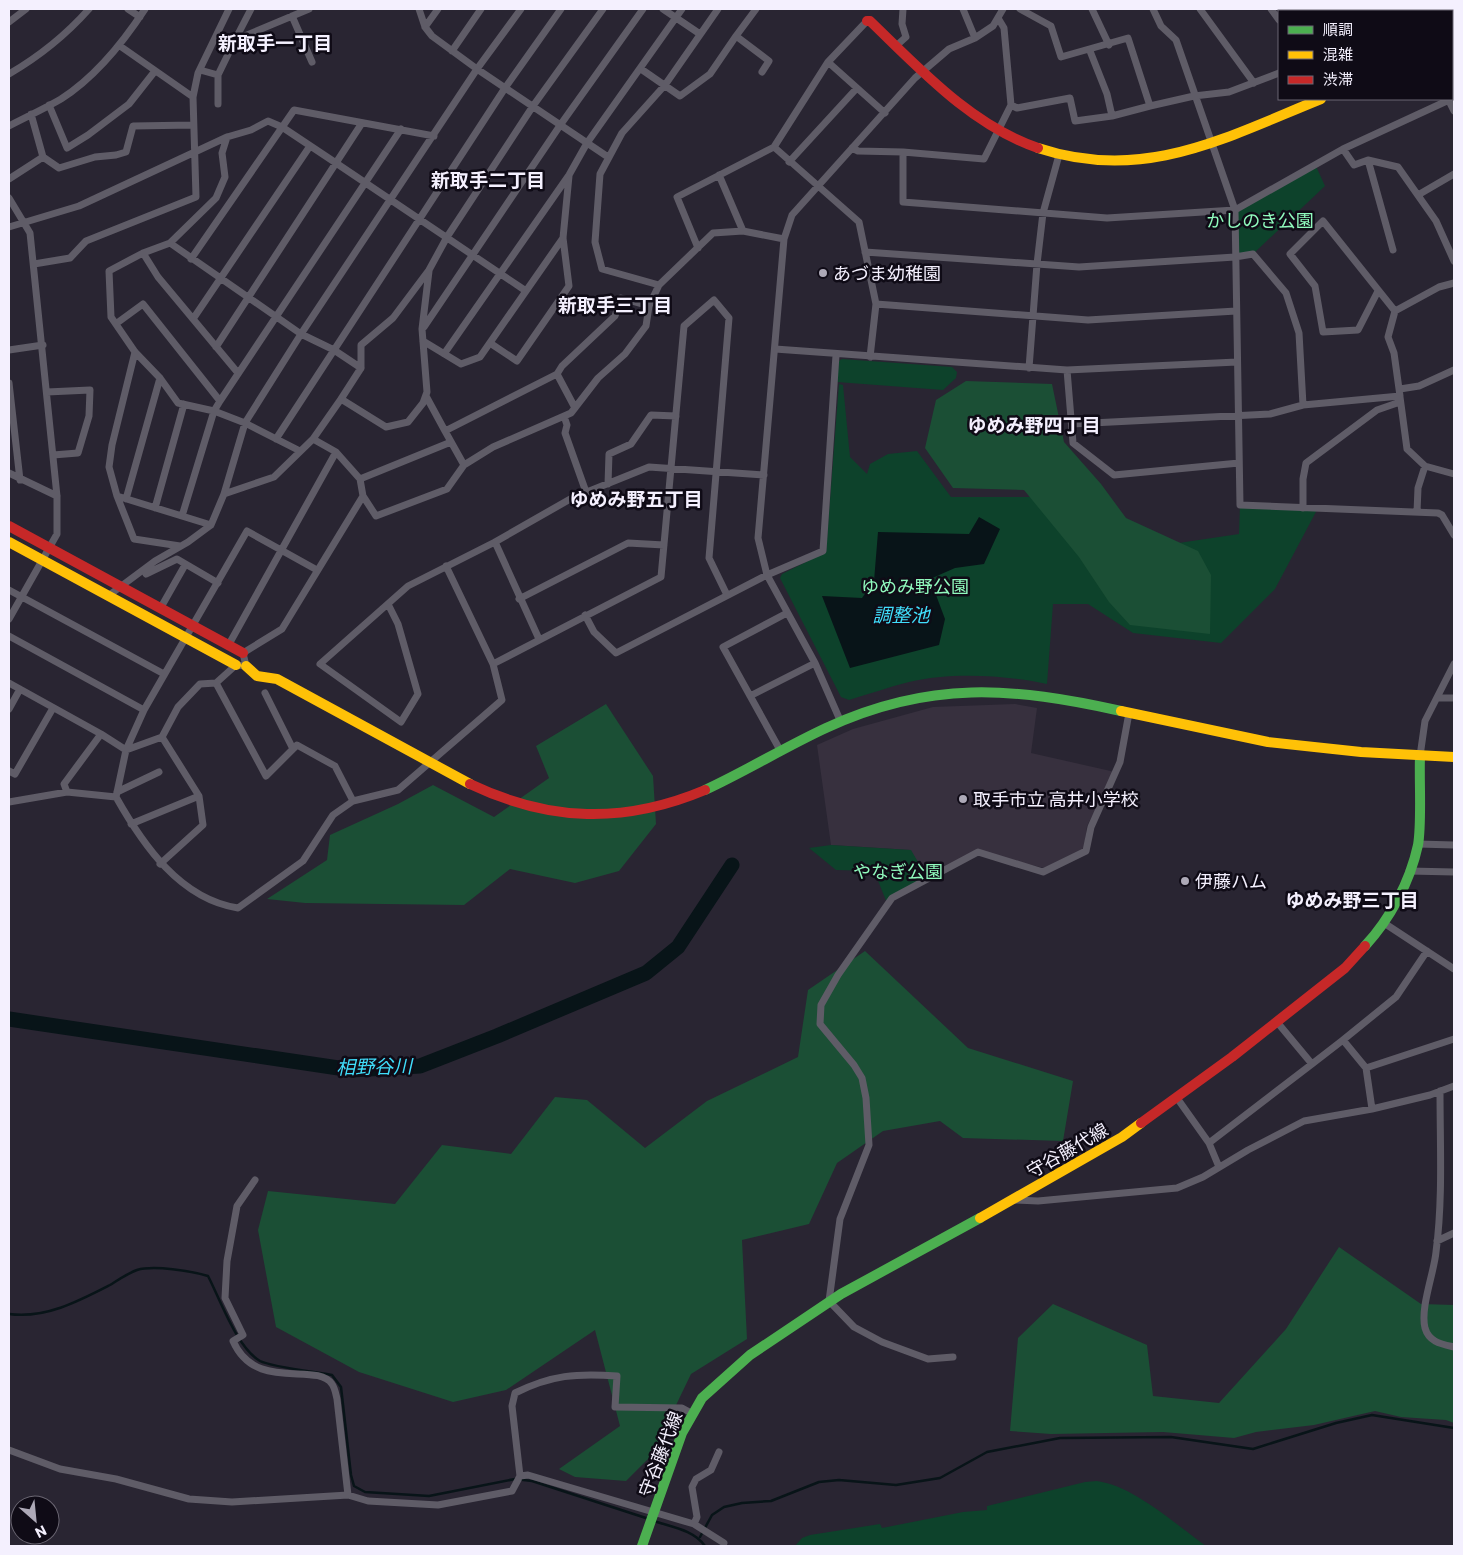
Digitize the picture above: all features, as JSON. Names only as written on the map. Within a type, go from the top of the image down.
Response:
[{"type":"street","points":[[9,22],[26,9]]},
{"type":"street","points":[[9,74],[43,54],[70,31],[89,9]]},
{"type":"street","points":[[128,9],[140,17]]},
{"type":"street","points":[[9,126],[49,105],[78,86],[120,46],[145,9]]},
{"type":"street","points":[[34,264],[70,258],[86,241],[196,197],[196,152],[193,125],[194,97],[200,70],[229,9]]},
{"type":"street","points":[[218,104],[218,75],[251,9]]},
{"type":"street","points":[[235,40],[310,9]]},
{"type":"street","points":[[419,9],[425,27],[452,51],[608,157]]},
{"type":"street","points":[[425,27],[438,9]]},
{"type":"street","points":[[452,51],[481,9]]},
{"type":"street","points":[[108,596],[155,561],[211,526],[224,494],[245,423],[301,334],[477,69],[521,9]]},
{"type":"street","points":[[276,439],[421,220],[505,88],[561,9]]},
{"type":"street","points":[[224,494],[274,477],[313,439],[362,368],[361,345],[393,318],[429,270],[447,237],[533,106],[603,9]]},
{"type":"street","points":[[422,329],[561,124],[643,9]]},
{"type":"street","points":[[663,9],[700,34]]},
{"type":"street","points":[[444,354],[569,175],[587,143],[682,9]]},
{"type":"street","points":[[659,285],[602,269],[595,242],[600,174],[622,133],[665,85],[718,9]]},
{"type":"street","points":[[641,69],[680,96],[710,74],[756,9]]},
{"type":"street","points":[[896,46],[906,36],[902,24],[903,9]]},
{"type":"street","points":[[963,9],[976,38]]},
{"type":"street","points":[[840,720],[814,663],[767,575],[758,538],[784,239],[792,215],[922,72],[955,45],[976,38],[993,26],[1003,9]]},
{"type":"street","points":[[1020,9],[1051,26],[1061,57],[1109,45],[1128,38],[1150,106]]},
{"type":"street","points":[[1092,9],[1109,45]]},
{"type":"street","points":[[1200,9],[1254,83]]},
{"type":"street","points":[[1155,10],[1161,26],[1176,40],[1235,210],[1240,504],[1438,512],[1442,515],[1454,535]]},
{"type":"street","points":[[292,16],[312,62]]},
{"type":"street","points":[[852,148],[858,152],[902,152],[984,158],[1012,105],[1004,28],[998,18]]},
{"type":"street","points":[[698,248],[677,198],[774,147],[828,62],[867,21],[870,21],[922,72],[975,116],[998,132],[1029,146],[1059,155],[1092,160],[1147,160],[1180,153],[1318,100]]},
{"type":"street","points":[[736,36],[769,61],[762,72]]},
{"type":"street","points":[[120,46],[194,97]]},
{"type":"street","points":[[1090,50],[1107,94],[1112,116]]},
{"type":"street","points":[[828,62],[884,113]]},
{"type":"street","points":[[200,70],[218,75]]},
{"type":"street","points":[[49,105],[67,148],[88,136],[129,104],[155,71]]},
{"type":"street","points":[[1012,105],[1017,108],[1070,98],[1075,121],[1112,116],[1194,96],[1229,92],[1278,74]]},
{"type":"street","points":[[789,162],[857,88]]},
{"type":"street","points":[[902,152],[903,202],[1107,218],[1235,210],[1343,149],[1446,100]]},
{"type":"street","points":[[191,259],[294,110],[434,136]]},
{"type":"street","points":[[31,114],[43,157],[59,168],[95,157],[126,152],[133,126],[193,125]]},
{"type":"street","points":[[9,227],[79,206],[227,137],[251,130],[268,121],[282,127],[474,254],[526,291]]},
{"type":"street","points":[[216,347],[362,123]]},
{"type":"street","points":[[182,516],[214,411],[364,182],[401,129]]},
{"type":"street","points":[[227,137],[222,153],[225,177],[216,198],[170,243],[142,253],[108,271],[111,317],[117,323],[135,352],[160,378],[178,403],[214,411],[245,423],[300,451]]},
{"type":"street","points":[[193,319],[310,146]]},
{"type":"street","points":[[774,147],[859,222],[876,304],[870,357]]},
{"type":"street","points":[[1343,149],[1354,165],[1368,160],[1398,167],[1436,221],[1454,260]]},
{"type":"street","points":[[1029,368],[1037,264],[1044,213],[1059,155]]},
{"type":"street","points":[[9,180],[43,157]]},
{"type":"street","points":[[1368,160],[1393,250]]},
{"type":"street","points":[[1418,195],[1454,174]]},
{"type":"street","points":[[490,343],[518,361],[569,286],[563,238],[569,175]]},
{"type":"street","points":[[719,175],[743,231]]},
{"type":"street","points":[[9,198],[30,233],[57,496],[57,534],[9,619]]},
{"type":"street","points":[[1378,291],[1358,330],[1323,332],[1315,286],[1290,254],[1323,221],[1396,311]]},
{"type":"street","points":[[313,439],[336,452],[360,479],[363,496],[376,516],[446,489],[464,465],[494,447],[571,413],[574,406],[598,378],[625,354],[646,326],[649,306],[659,285],[713,233],[743,231],[784,239]]},
{"type":"street","points":[[422,341],[461,364],[480,357],[563,238]]},
{"type":"street","points":[[170,243],[301,334],[334,350],[362,368]]},
{"type":"street","points":[[865,252],[1079,267],[1236,257],[1253,254],[1286,293],[1299,333],[1303,405]]},
{"type":"street","points":[[142,253],[158,277],[238,373]]},
{"type":"street","points":[[429,270],[422,329],[426,396],[464,465]]},
{"type":"street","points":[[1454,283],[1439,287],[1396,311],[1388,337],[1394,353],[1407,449],[1425,466],[1454,474]]},
{"type":"street","points":[[445,431],[558,374],[562,366],[615,316],[621,298],[649,306]]},
{"type":"street","points":[[493,664],[661,577],[684,326],[714,300],[729,318],[709,558],[727,595]]},
{"type":"street","points":[[117,323],[142,304],[220,401]]},
{"type":"street","points":[[876,304],[1088,320],[1236,311]]},
{"type":"street","points":[[9,350],[43,346]]},
{"type":"street","points":[[775,350],[1067,370],[1237,362]]},
{"type":"street","points":[[135,352],[112,445],[110,467],[116,496],[134,538],[180,546]]},
{"type":"street","points":[[585,615],[594,632],[616,653],[767,575],[823,551],[836,355]]},
{"type":"street","points":[[1067,370],[1073,443],[1114,475],[1239,463]]},
{"type":"street","points":[[1303,508],[1303,479],[1306,463],[1377,410],[1419,386],[1454,370]]},
{"type":"street","points":[[558,374],[574,406]]},
{"type":"street","points":[[126,499],[160,378]]},
{"type":"street","points":[[9,383],[20,480]]},
{"type":"street","points":[[47,392],[90,390],[89,416],[78,453],[53,456]]},
{"type":"street","points":[[341,399],[386,427],[408,422],[423,403],[426,396]]},
{"type":"street","points":[[1072,424],[1270,414],[1303,405],[1400,396]]},
{"type":"street","points":[[155,508],[184,404]]},
{"type":"street","points":[[608,484],[609,454],[631,444],[651,415],[676,416]]},
{"type":"street","points":[[564,416],[567,425],[565,433],[586,492]]},
{"type":"street","points":[[360,479],[451,442]]},
{"type":"street","points":[[228,646],[336,452]]},
{"type":"street","points":[[1418,512],[1418,488],[1425,466]]},
{"type":"street","points":[[388,604],[398,624],[418,694],[401,722],[320,664],[408,586],[495,542],[572,498],[650,468],[764,475]]},
{"type":"street","points":[[9,473],[20,480],[57,496]]},
{"type":"street","points":[[116,496],[211,526]]},
{"type":"street","points":[[126,750],[162,737],[178,707],[200,684],[216,683],[241,666],[243,653],[282,629],[363,496]]},
{"type":"street","points":[[9,526],[243,653]]},
{"type":"street","points":[[317,570],[247,531],[218,583],[184,637],[144,710],[126,750],[116,794],[131,824],[160,864],[192,890],[218,905],[238,908],[303,861],[333,815],[353,801],[398,790],[502,700],[493,664],[446,566]]},
{"type":"street","points":[[9,542],[257,676],[277,679],[429,764],[498,797],[536,808],[574,815],[609,815],[647,809],[686,799],[722,783],[780,750],[840,720],[887,704],[929,695],[978,690],[1022,692],[1129,713],[1209,732],[1304,748],[1454,757]]},
{"type":"street","points":[[495,542],[519,599],[539,639]]},
{"type":"street","points":[[519,599],[628,543],[664,545]]},
{"type":"street","points":[[146,574],[177,559],[218,583]]},
{"type":"street","points":[[160,609],[185,565]]},
{"type":"street","points":[[9,590],[164,674]]},
{"type":"street","points":[[780,750],[723,647],[788,613]]},
{"type":"street","points":[[9,636],[144,710]]},
{"type":"street","points":[[750,696],[814,663]]},
{"type":"street","points":[[1420,756],[1425,721],[1454,664]]},
{"type":"street","points":[[9,683],[126,750]]},
{"type":"street","points":[[216,683],[266,776],[297,746],[335,766],[353,801]]},
{"type":"street","points":[[9,708],[20,690]]},
{"type":"street","points":[[265,693],[293,750]]},
{"type":"street","points":[[1437,698],[1454,698]]},
{"type":"street","points":[[9,771],[15,774],[53,708]]},
{"type":"street","points":[[953,1357],[928,1359],[882,1342],[854,1327],[829,1301],[840,1219],[869,1145],[866,1098],[862,1078],[854,1065],[820,1024],[821,1005],[838,974],[892,898],[978,852],[1043,872],[1086,851],[1091,827],[1120,762],[1129,713]]},
{"type":"street","points":[[68,792],[64,784],[101,734]]},
{"type":"street","points":[[160,864],[203,825],[198,796],[162,737]]},
{"type":"street","name":"守谷藤代線","points":[[642,1546],[682,1433],[692,1414],[708,1392],[744,1360],[829,1301],[1014,1200],[1122,1136],[1177,1098],[1345,968],[1377,933],[1402,892],[1418,844],[1420,756]]},
{"type":"street","points":[[9,802],[68,792],[116,794],[159,772]]},
{"type":"street","points":[[131,824],[198,796]]},
{"type":"street","points":[[1418,844],[1454,844]]},
{"type":"street","points":[[1409,871],[1454,872]]},
{"type":"street","points":[[1384,923],[1454,969]]},
{"type":"street","points":[[1209,1143],[1396,997],[1428,951]]},
{"type":"street","points":[[1277,1022],[1312,1064]]},
{"type":"street","points":[[1366,1068],[1454,1039]]},
{"type":"street","points":[[1343,1040],[1366,1068],[1372,1109]]},
{"type":"street","points":[[1014,1200],[1038,1202],[1177,1188],[1203,1177],[1304,1121],[1372,1109],[1454,1086]]},
{"type":"street","points":[[1440,1091],[1440,1198],[1437,1241],[1424,1320],[1425,1329],[1435,1342],[1454,1348]]},
{"type":"street","points":[[1177,1098],[1209,1143],[1219,1167]]},
{"type":"street","points":[[255,1180],[237,1206],[227,1261],[225,1298],[243,1334],[233,1341],[239,1353],[253,1365],[265,1371],[324,1377],[333,1385],[337,1399],[348,1495]]},
{"type":"street","points":[[1437,1241],[1454,1233]]},
{"type":"street","points":[[9,1450],[60,1469],[116,1479],[189,1499],[232,1502],[348,1495],[368,1501],[438,1506],[512,1490],[520,1476],[512,1406],[515,1393],[533,1384],[557,1377],[584,1374],[617,1376],[615,1407],[682,1408],[692,1414]]},
{"type":"street","points":[[697,1525],[692,1487],[696,1480],[711,1470],[719,1452]]},
{"type":"street","points":[[520,1476],[528,1474],[653,1517],[697,1525],[724,1543],[724,1546]]},
{"type":"shaded area","name":"取手市立 高井小学校","points":[[1015,704],[1037,708],[1031,753],[1115,772],[1087,826],[1084,848],[1044,868],[978,852],[928,879],[910,850],[831,845],[817,745],[853,729],[933,707]]},
{"type":"green space","name":"かしのき公園","points":[[1315,164],[1325,186],[1253,254],[1235,257],[1235,210]]},
{"type":"green space","points":[[842,359],[952,367],[957,372],[956,378],[943,390],[837,382],[839,361]]},
{"type":"green space","points":[[966,381],[1052,384],[1064,442],[1101,484],[1126,518],[1198,551],[1211,575],[1210,634],[1130,625],[1109,602],[1079,557],[1024,490],[953,488],[925,448],[936,400]]},
{"type":"green space","name":"ゆめみ野公園","points":[[839,384],[843,385],[850,457],[867,474],[870,464],[888,454],[917,451],[951,497],[1035,497],[1165,545],[1239,534],[1240,505],[1318,508],[1275,589],[1221,643],[1133,633],[1088,604],[1053,604],[1047,684],[1014,678],[942,677],[909,682],[849,700],[841,697],[780,578],[782,574],[826,552]]},
{"type":"green space","points":[[606,704],[653,776],[656,824],[619,871],[575,883],[510,869],[464,905],[305,903],[267,899],[327,860],[330,835],[398,804],[433,785],[494,817],[549,778],[536,746]]},
{"type":"green space","name":"やなぎ公園","points":[[831,845],[911,850],[928,879],[887,903],[874,871],[836,870],[809,848]]},
{"type":"green space","points":[[865,951],[968,1048],[1073,1081],[1063,1141],[963,1138],[940,1121],[883,1131],[837,1163],[809,1224],[742,1240],[747,1339],[691,1374],[652,1455],[626,1481],[575,1477],[559,1469],[620,1426],[595,1330],[506,1390],[453,1402],[359,1372],[276,1327],[258,1230],[268,1191],[395,1204],[442,1145],[511,1154],[555,1097],[587,1100],[645,1148],[707,1101],[798,1057],[808,990]]},
{"type":"green space","points":[[1339,1247],[1421,1304],[1454,1305],[1454,1423],[1446,1420],[1401,1417],[1375,1411],[1314,1425],[1256,1432],[1234,1438],[1163,1432],[1051,1434],[1010,1431],[1018,1338],[1053,1304],[1147,1345],[1153,1396],[1219,1403],[1286,1329]]},
{"type":"green space","points":[[1097,1481],[1111,1484],[1140,1498],[1206,1546],[795,1546],[802,1538],[810,1535],[880,1524],[882,1528],[963,1512],[987,1510],[987,1506],[1085,1482]]},
{"type":"water","name":"調整池","points":[[979,517],[1000,529],[984,564],[955,568],[930,579],[945,619],[939,645],[850,668],[822,596],[862,598],[874,581],[878,532],[969,534]]},
{"type":"waterway","name":"相野谷川","points":[[9,1019],[352,1070],[420,1066],[497,1036],[646,973],[678,947],[732,865]]},
{"type":"waterway","points":[[9,1314],[36,1314],[74,1303],[137,1270],[153,1268],[173,1269],[208,1276],[237,1334],[252,1355],[266,1363],[332,1375],[341,1387],[351,1475],[354,1486],[365,1492],[429,1496],[515,1479],[532,1481],[649,1519]]},
{"type":"waterway","points":[[700,1537],[712,1515],[724,1507],[742,1503],[771,1501],[819,1482],[839,1480],[896,1485],[940,1478],[987,1452],[1060,1438],[1171,1437],[1253,1449],[1336,1423],[1372,1415],[1454,1428]]},
{"type":"waterway","points":[[654,1521],[689,1533],[705,1546]]},
{"type":"traffic: fast","points":[[705,790],[826,728],[864,713],[900,702],[936,695],[972,692],[1007,693],[1044,697],[1121,711]]},
{"type":"traffic: fast","points":[[1365,946],[1391,912],[1410,873],[1418,845],[1420,825],[1420,756]]},
{"type":"traffic: fast","points":[[642,1546],[682,1433],[702,1398],[750,1355],[841,1294],[980,1218]]},
{"type":"traffic: slow","points":[[1038,148],[1077,158],[1113,161],[1149,158],[1217,141],[1319,100]]},
{"type":"traffic: slow","points":[[9,542],[236,665]]},
{"type":"traffic: slow","points":[[246,666],[257,676],[277,679],[470,784]]},
{"type":"traffic: slow","points":[[1121,711],[1268,742],[1361,752],[1454,757]]},
{"type":"traffic: slow","points":[[980,1218],[1122,1137],[1141,1123]]},
{"type":"traffic: jam","points":[[867,21],[870,21],[927,76],[969,110],[1014,138],[1038,148]]},
{"type":"traffic: jam","points":[[9,526],[243,653]]},
{"type":"traffic: jam","points":[[470,784],[500,797],[529,806],[558,812],[587,814],[645,809],[705,790]]},
{"type":"traffic: jam","points":[[1141,1123],[1232,1057],[1345,968],[1365,946]]},
{"type":"place","name":"あづま幼稚園","points":[[823,273]]},
{"type":"place","name":"取手市立 高井小学校","points":[[963,799]]},
{"type":"place","name":"伊藤ハム","points":[[1185,881]]},
{"type":"district","name":"新取手一丁目","points":[[275,42]]},
{"type":"district","name":"新取手二丁目","points":[[488,179]]},
{"type":"district","name":"新取手三丁目","points":[[615,304]]},
{"type":"district","name":"ゆめみ野四丁目","points":[[1034,424]]},
{"type":"district","name":"ゆめみ野五丁目","points":[[636,498]]},
{"type":"district","name":"ゆめみ野三丁目","points":[[1352,899]]}]
